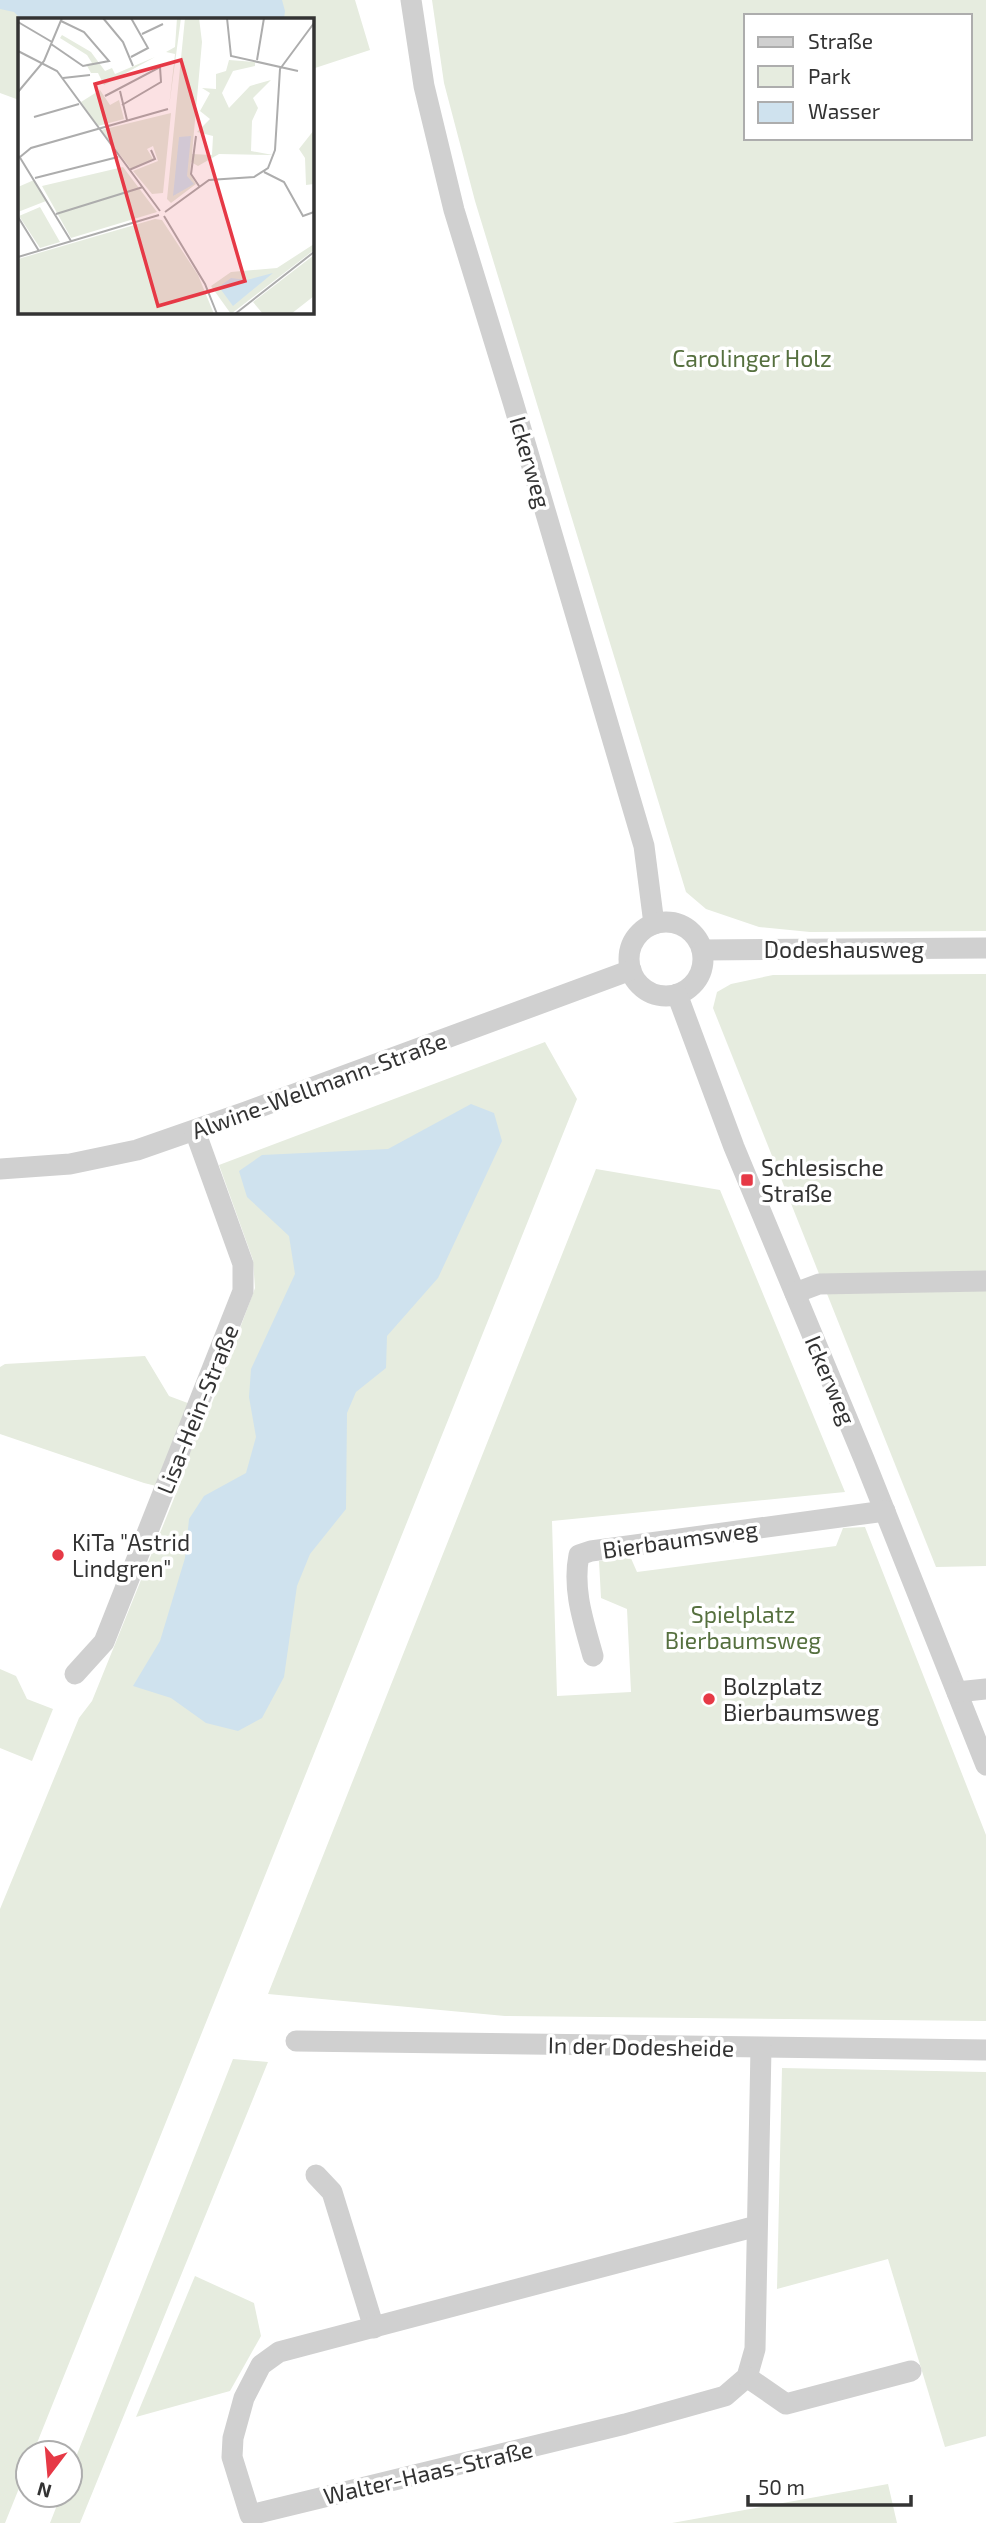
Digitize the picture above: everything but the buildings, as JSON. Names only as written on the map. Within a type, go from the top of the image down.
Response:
[{"type":"street","name":"Ickerweg","points":[[411,0],[424,86],[454,210],[644,846],[654,924]]},
{"type":"street","points":[[666,922],[689,929],[698,939],[702,950],[700,974],[694,984],[677,994],[660,995],[648,992],[638,984],[631,970],[630,949],[635,938],[643,929],[654,924],[666,922]]},
{"type":"street","name":"Dodeshausweg","points":[[702,950],[986,948]]},
{"type":"street","name":"Alwine-Wellmann-Straße","points":[[0,1169],[70,1164],[137,1150],[631,970]]},
{"type":"street","name":"Ickerweg","points":[[677,994],[734,1147],[885,1511],[986,1765]]},
{"type":"street","name":"Lisa-Hein-Straße","points":[[75,1674],[104,1642],[243,1291],[243,1264],[195,1131]]},
{"type":"street","points":[[795,1293],[819,1284],[986,1281]]},
{"type":"street","name":"Bierbaumsweg","points":[[593,1656],[577,1595],[576,1569],[579,1555],[591,1551],[885,1511]]},
{"type":"street","points":[[957,1692],[986,1689]]},
{"type":"street","name":"In der Dodesheide","points":[[296,2041],[986,2050]]},
{"type":"street","points":[[761,2048],[755,2349],[747,2377],[786,2404],[911,2371]]},
{"type":"street","points":[[316,2175],[332,2192],[374,2328]]},
{"type":"street","name":"Walter-Haas-Straße","points":[[747,2377],[725,2396],[625,2424],[250,2515],[232,2457],[233,2438],[244,2398],[261,2365],[279,2352],[757,2226]]},
{"type":"green space","points":[[0,0],[355,0],[370,50],[313,69],[313,18],[18,18],[18,100],[0,93]]},
{"type":"green space","name":"Carolinger Holz","points":[[432,0],[986,0],[986,931],[810,932],[759,927],[706,909],[686,892],[475,201],[444,83]]},
{"type":"green space","points":[[986,974],[986,1566],[936,1567],[713,1008],[717,992],[731,984],[773,975]]},
{"type":"green space","points":[[545,1042],[577,1099],[39,2439],[14,2439],[14,2501],[5,2523],[0,2523],[0,1909],[79,1718],[92,1701],[177,1491],[144,1483],[0,1434],[0,1367],[5,1364],[145,1356],[169,1396],[209,1411],[255,1288],[253,1260],[219,1165]]},
{"type":"green space","name":"Spielplatz Bierbaumsweg","points":[[596,1169],[720,1190],[845,1492],[552,1521],[557,1696],[631,1692],[627,1609],[601,1598],[599,1561],[630,1556],[637,1572],[836,1546],[843,1528],[865,1527],[986,1835],[986,2021],[505,2016],[268,1994]]},
{"type":"green space","points":[[0,1669],[16,1676],[27,1699],[53,1709],[32,1761],[0,1748]]},
{"type":"green space","points":[[233,2059],[268,2062],[80,2523],[50,2523],[56,2509],[84,2509],[83,2439]]},
{"type":"green space","points":[[782,2068],[986,2072],[986,2436],[945,2447],[888,2259],[777,2289]]},
{"type":"green space","points":[[195,2276],[254,2303],[261,2336],[230,2391],[136,2417]]},
{"type":"green space","points":[[888,2484],[897,2523],[672,2523]]},
{"type":"water","points":[[0,0],[282,0],[285,11],[284,18],[20,18],[14,12],[0,9]]},
{"type":"water","points":[[471,1104],[494,1113],[502,1141],[438,1278],[387,1336],[386,1368],[356,1392],[347,1413],[346,1509],[310,1554],[297,1586],[284,1677],[262,1718],[238,1731],[206,1723],[171,1698],[133,1686],[160,1641],[185,1558],[189,1519],[204,1496],[246,1473],[256,1437],[249,1397],[251,1369],[295,1274],[289,1236],[247,1197],[239,1171],[262,1155],[388,1149]]},
{"type":"place","name":"Schlesische Straße","points":[[747,1180]]},
{"type":"place","name":"KiTa \"Astrid Lindgren\"","points":[[58,1555]]},
{"type":"place","name":"Bolzplatz Bierbaumsweg","points":[[709,1699]]}]
